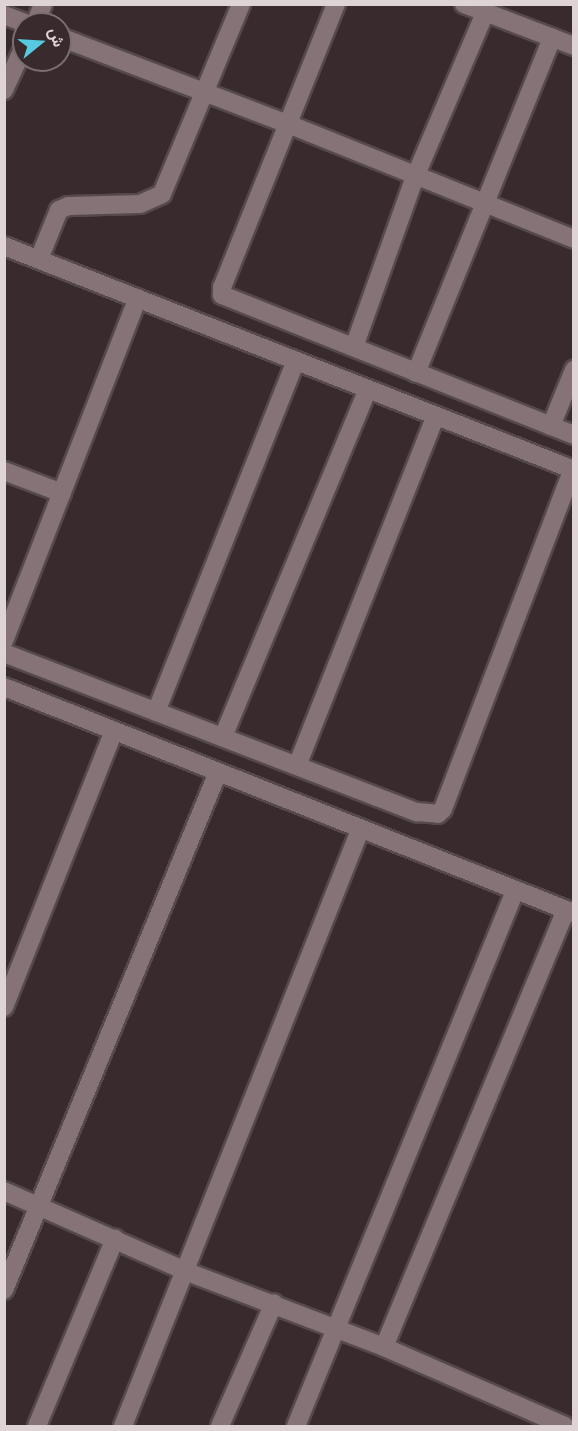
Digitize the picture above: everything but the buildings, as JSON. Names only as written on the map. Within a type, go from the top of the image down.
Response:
[{"type":"street","points":[[39,259],[59,210],[68,206],[140,204],[162,194],[241,4]]},
{"type":"street","points":[[336,4],[222,287],[222,295],[573,435]]},
{"type":"street","points":[[464,4],[573,46]]},
{"type":"street","points":[[354,347],[416,177],[485,13]]},
{"type":"street","points":[[417,373],[483,204],[552,38]]},
{"type":"street","points":[[72,42],[203,95],[288,124],[573,239]]},
{"type":"street","points":[[4,90],[12,72]]},
{"type":"street","points":[[4,246],[435,418],[573,470],[443,809],[429,816],[4,652]]},
{"type":"street","points":[[5,639],[138,298]]},
{"type":"street","points":[[156,712],[295,362]]},
{"type":"street","points":[[551,426],[573,370]]},
{"type":"street","points":[[223,737],[368,390]]},
{"type":"street","points":[[297,766],[435,418]]},
{"type":"street","points":[[4,471],[62,493]]},
{"type":"street","points":[[4,687],[570,912],[384,1347]]},
{"type":"street","points":[[4,1007],[114,731]]},
{"type":"street","points":[[4,1290],[37,1205],[218,772]]},
{"type":"street","points":[[123,1426],[360,830]]},
{"type":"street","points":[[296,1426],[338,1330],[515,891]]},
{"type":"street","points":[[4,1191],[185,1271],[274,1303],[384,1347],[565,1426]]},
{"type":"street","points":[[37,1426],[115,1239]]},
{"type":"street","points":[[219,1426],[274,1303]]}]
